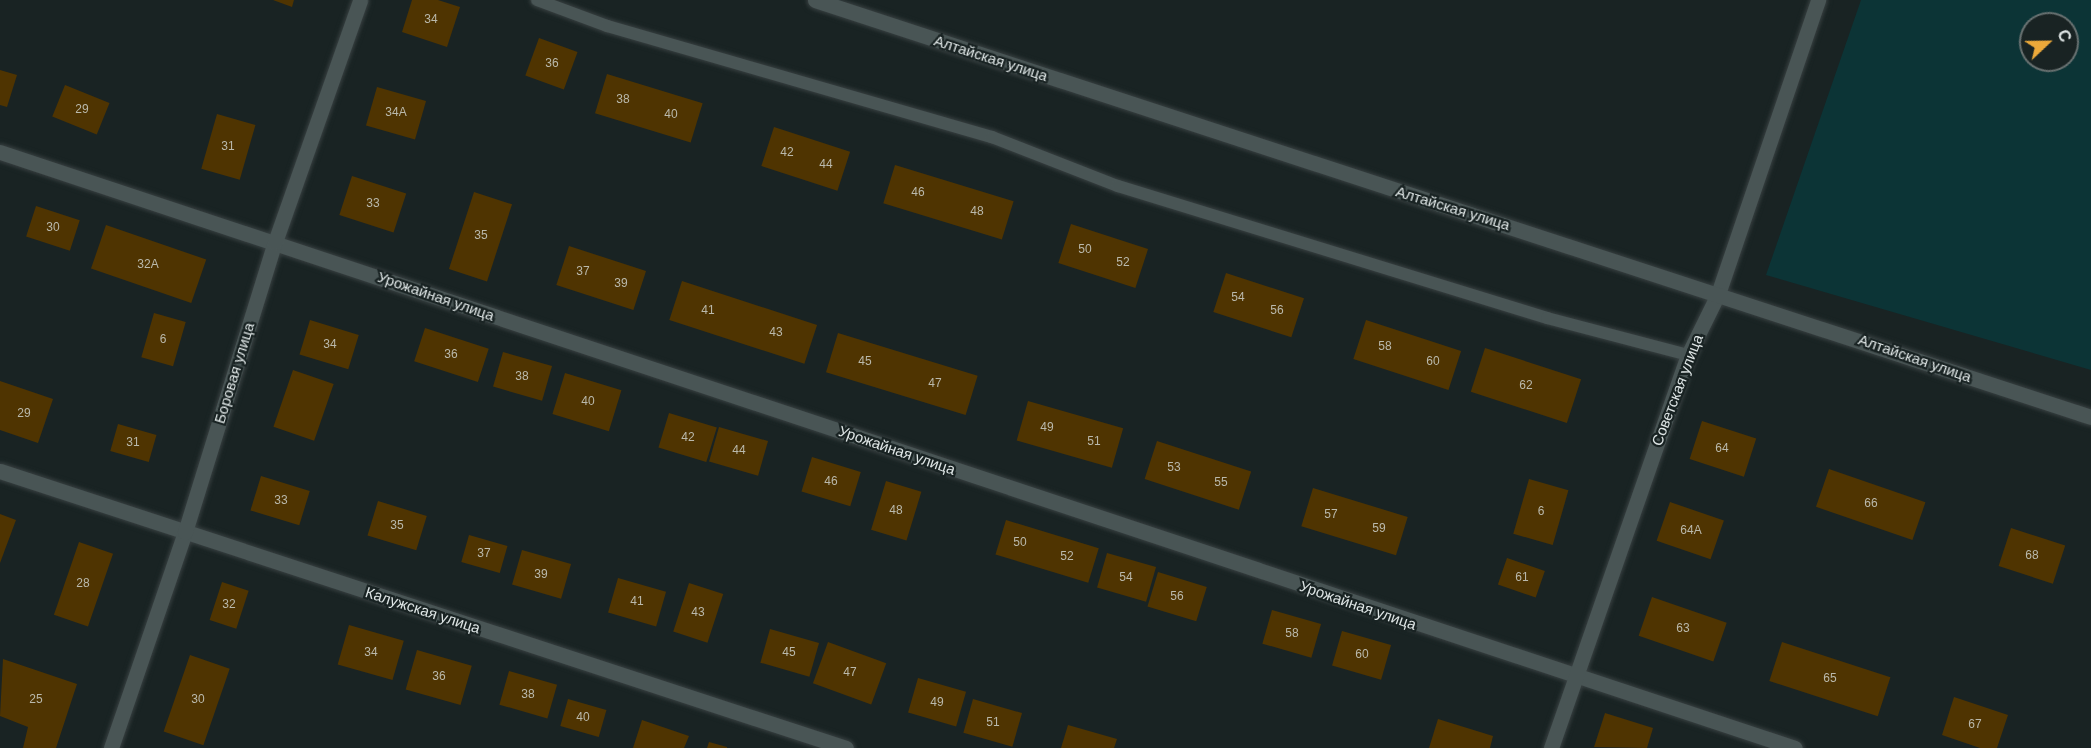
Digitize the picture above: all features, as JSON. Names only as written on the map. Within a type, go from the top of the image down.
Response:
[{"type":"street","name":"Боровая улица","points":[[111,748],[185,532],[275,242],[360,0]]},
{"type":"street","name":"Алтайская улица","points":[[815,0],[2091,417]]},
{"type":"street","name":"Советская улица","points":[[1551,748],[1688,355],[1718,294],[1818,0]]},
{"type":"street","name":"Урожайная улица","points":[[0,152],[1574,677],[1795,748]]},
{"type":"street","name":"Калужская улица","points":[[0,471],[846,748]]},
{"type":"lane","points":[[537,0],[607,26],[992,137],[1118,186],[1185,207],[1547,318],[1688,355]]},
{"type":"shaded area","points":[[1861,0],[2091,0],[2091,370],[1766,275]]},
{"type":"building","points":[[273,0],[294,0],[292,7]]},
{"type":"building","points":[[412,0],[438,0],[460,7],[447,47],[402,32]]},
{"type":"building","points":[[539,38],[578,52],[564,90],[525,76]]},
{"type":"building","points":[[0,70],[17,75],[7,107],[0,105]]},
{"type":"building","points":[[607,74],[703,103],[691,142],[595,113]]},
{"type":"building","points":[[65,85],[110,103],[97,135],[52,117]]},
{"type":"building","points":[[377,87],[426,101],[415,140],[366,125]]},
{"type":"building","points":[[217,114],[255,125],[240,180],[201,169]]},
{"type":"building","points":[[774,127],[850,152],[837,191],[761,166]]},
{"type":"building","points":[[895,165],[1014,201],[1002,240],[883,203]]},
{"type":"building","points":[[352,176],[406,194],[394,233],[339,215]]},
{"type":"building","points":[[474,192],[512,204],[487,281],[449,269]]},
{"type":"building","points":[[36,206],[80,220],[70,251],[26,236]]},
{"type":"building","points":[[1071,224],[1148,249],[1135,288],[1058,263]]},
{"type":"building","points":[[106,225],[206,260],[191,303],[91,268]]},
{"type":"building","points":[[569,246],[646,271],[633,310],[556,285]]},
{"type":"building","points":[[1226,273],[1304,298],[1291,337],[1213,312]]},
{"type":"building","points":[[682,281],[817,325],[804,364],[669,320]]},
{"type":"building","points":[[154,313],[186,322],[173,366],[141,357]]},
{"type":"building","points":[[310,320],[359,335],[348,369],[299,354]]},
{"type":"building","points":[[1366,320],[1461,351],[1448,390],[1353,359]]},
{"type":"building","points":[[425,328],[489,349],[478,382],[414,361]]},
{"type":"building","points":[[838,333],[978,376],[966,415],[826,372]]},
{"type":"building","points":[[1485,348],[1581,379],[1567,423],[1471,392]]},
{"type":"building","points":[[503,352],[552,366],[542,401],[493,387]]},
{"type":"building","points":[[293,370],[334,384],[314,441],[273,427]]},
{"type":"building","points":[[565,373],[621,390],[609,431],[552,414]]},
{"type":"building","points":[[0,381],[53,399],[38,443],[0,430]]},
{"type":"building","points":[[1028,401],[1123,428],[1112,468],[1017,440]]},
{"type":"building","points":[[669,413],[717,428],[706,462],[658,447]]},
{"type":"building","points":[[1702,421],[1756,439],[1744,477],[1690,459]]},
{"type":"building","points":[[118,424],[156,435],[149,462],[110,451]]},
{"type":"building","points":[[719,427],[768,441],[758,476],[709,462]]},
{"type":"building","points":[[1157,441],[1251,472],[1239,510],[1145,479]]},
{"type":"building","points":[[812,457],[861,472],[850,506],[801,491]]},
{"type":"building","points":[[1829,469],[1925,502],[1912,540],[1816,507]]},
{"type":"building","points":[[261,476],[310,491],[299,525],[250,510]]},
{"type":"building","points":[[1529,479],[1568,490],[1553,545],[1513,534]]},
{"type":"building","points":[[886,481],[921,492],[906,541],[871,530]]},
{"type":"building","points":[[1313,488],[1408,517],[1396,555],[1301,526]]},
{"type":"building","points":[[378,501],[427,516],[416,550],[367,535]]},
{"type":"building","points":[[1670,502],[1724,521],[1711,559],[1657,541]]},
{"type":"building","points":[[0,514],[16,520],[0,563]]},
{"type":"building","points":[[1006,520],[1099,548],[1088,583],[995,554]]},
{"type":"building","points":[[2011,528],[2065,546],[2053,584],[1999,566]]},
{"type":"building","points":[[469,535],[507,546],[500,573],[461,562]]},
{"type":"building","points":[[79,542],[113,554],[88,627],[54,615]]},
{"type":"building","points":[[522,550],[571,564],[561,599],[512,585]]},
{"type":"building","points":[[1107,553],[1156,567],[1146,602],[1097,588]]},
{"type":"building","points":[[1507,558],[1545,571],[1536,597],[1498,584]]},
{"type":"building","points":[[1158,572],[1207,587],[1196,621],[1147,606]]},
{"type":"building","points":[[618,578],[666,592],[656,626],[608,613]]},
{"type":"building","points":[[222,582],[249,591],[236,629],[210,620]]},
{"type":"building","points":[[689,583],[723,594],[707,643],[673,632]]},
{"type":"building","points":[[1652,597],[1727,623],[1713,661],[1639,636]]},
{"type":"building","points":[[1272,610],[1321,624],[1311,658],[1262,644]]},
{"type":"building","points":[[349,625],[404,641],[392,680],[338,664]]},
{"type":"building","points":[[770,629],[819,643],[809,677],[760,663]]},
{"type":"building","points":[[1342,631],[1391,645],[1381,680],[1332,666]]},
{"type":"building","points":[[828,642],[886,663],[871,705],[813,683]]},
{"type":"building","points":[[1782,642],[1890,677],[1878,716],[1769,681]]},
{"type":"building","points":[[417,650],[472,666],[460,705],[406,689]]},
{"type":"building","points":[[190,655],[230,669],[203,745],[164,732]]},
{"type":"building","points":[[3,659],[77,684],[56,748],[23,748],[28,727],[0,716]]},
{"type":"building","points":[[509,671],[557,685],[547,718],[499,705]]},
{"type":"building","points":[[918,678],[966,692],[956,726],[908,713]]},
{"type":"building","points":[[1954,697],[2008,715],[1997,748],[1980,748],[1942,735]]},
{"type":"building","points":[[568,699],[606,710],[599,737],[560,726]]},
{"type":"building","points":[[973,699],[1022,713],[1012,747],[963,733]]},
{"type":"building","points":[[1605,713],[1653,728],[1647,748],[1594,747]]},
{"type":"building","points":[[1438,719],[1493,736],[1490,748],[1429,748]]},
{"type":"building","points":[[642,720],[689,736],[684,748],[633,748]]},
{"type":"building","points":[[1068,725],[1117,739],[1114,748],[1061,748]]},
{"type":"building","points":[[709,742],[727,747],[727,748],[707,748]]}]
